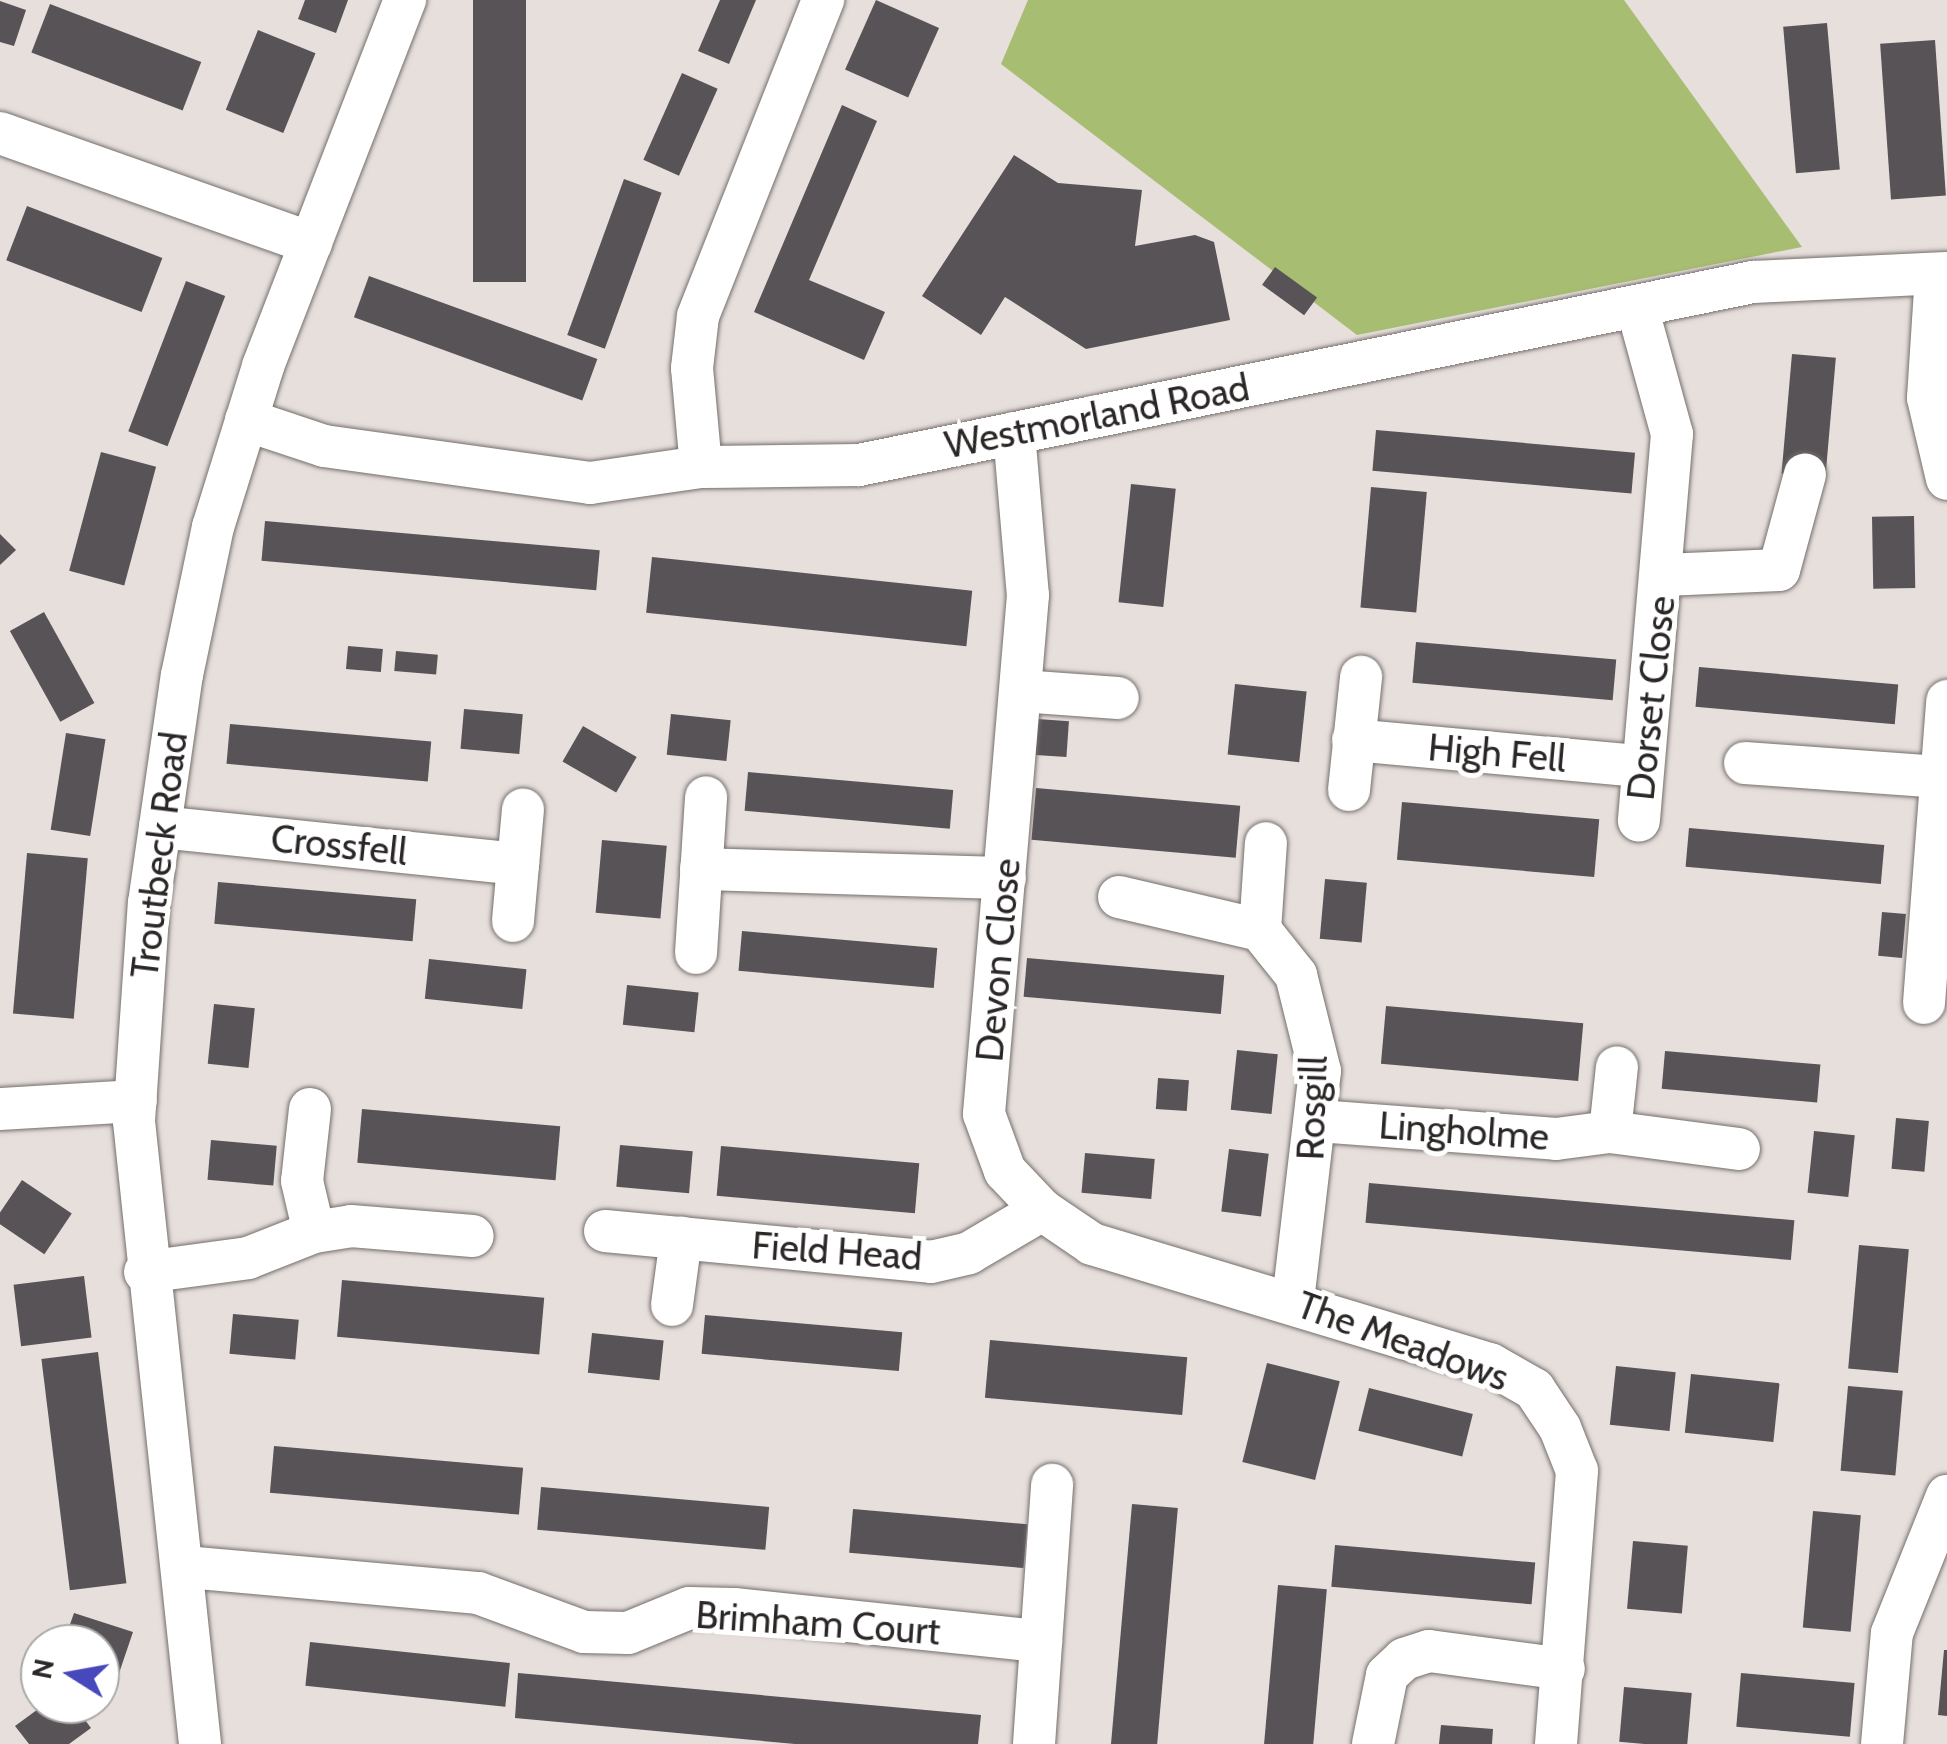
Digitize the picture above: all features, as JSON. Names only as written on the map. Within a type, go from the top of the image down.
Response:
[{"type":"street","name":"Troutbeck Road","points":[[200,1744],[186,1567],[145,1272],[136,1101],[160,827],[212,527],[246,420],[404,0]]},
{"type":"street","points":[[701,466],[692,368],[698,316],[823,0]]},
{"type":"street","points":[[0,133],[311,243]]},
{"type":"street","points":[[1941,273],[1928,398],[1947,479]]},
{"type":"street","name":"Westmorland Road","points":[[246,420],[324,446],[590,483],[701,466],[859,465],[1753,282],[1941,273]]},
{"type":"street","name":"Dorset Close","points":[[1636,307],[1672,434],[1664,575],[1641,766],[1639,821]]},
{"type":"street","name":"Devon Close","points":[[1014,433],[1028,595],[984,1114],[1005,1171],[1042,1210]]},
{"type":"street","name":"Dorset Close","points":[[1664,575],[1779,570],[1804,474]]},
{"type":"street","points":[[1348,790],[1362,677]]},
{"type":"street","points":[[1021,691],[1118,698]]},
{"type":"street","points":[[1924,1003],[1938,777],[1947,701]]},
{"type":"street","name":"High Fell","points":[[1353,740],[1641,766]]},
{"type":"street","points":[[1745,763],[1938,777]]},
{"type":"street","points":[[696,953],[706,796]]},
{"type":"street","points":[[513,921],[523,809]]},
{"type":"street","name":"Crossfell","points":[[160,827],[518,864]]},
{"type":"street","points":[[1120,897],[1260,930],[1266,843]]},
{"type":"street","points":[[702,869],[1005,878]]},
{"type":"street","name":"Rosgill","points":[[1260,930],[1296,975],[1311,1019],[1320,1071],[1318,1121],[1294,1302]]},
{"type":"street","points":[[1610,1132],[1617,1066]]},
{"type":"street","points":[[0,1108],[136,1101]]},
{"type":"street","points":[[310,1108],[302,1181],[314,1232]]},
{"type":"street","name":"Lingholme","points":[[1318,1121],[1556,1139],[1610,1132],[1739,1149]]},
{"type":"street","name":"Field Head","points":[[605,1231],[931,1262],[969,1253],[1042,1210]]},
{"type":"street","name":"The Meadows","points":[[1042,1210],[1092,1244],[1490,1364],[1534,1389],[1560,1428],[1577,1470],[1556,1744]]},
{"type":"street","points":[[145,1272],[248,1258],[314,1232],[351,1226],[473,1236]]},
{"type":"street","points":[[672,1305],[680,1238]]},
{"type":"street","points":[[1034,1744],[1052,1485]]},
{"type":"street","points":[[1882,1744],[1897,1614],[1947,1496]]},
{"type":"street","name":"Brimham Court","points":[[186,1567],[478,1592],[584,1632],[628,1633],[690,1608],[734,1609],[1041,1641]]},
{"type":"street","points":[[1373,1744],[1387,1676],[1404,1659],[1429,1651],[1564,1669]]},
{"type":"green space","points":[[1028,0],[1624,0],[1802,247],[1357,335],[1001,64]]},
{"type":"building","points":[[305,0],[348,0],[336,33],[298,19]]},
{"type":"building","points":[[473,0],[526,0],[526,282],[473,282]]},
{"type":"building","points":[[720,0],[756,0],[729,64],[698,51]]},
{"type":"building","points":[[876,0],[939,28],[908,97],[845,69]]},
{"type":"building","points":[[0,1],[26,10],[14,46],[0,42]]},
{"type":"building","points":[[50,4],[201,62],[183,111],[31,53]]},
{"type":"building","points":[[1827,23],[1840,169],[1796,173],[1783,27]]},
{"type":"building","points":[[258,30],[315,53],[283,133],[226,110]]},
{"type":"building","points":[[1935,40],[1946,196],[1891,199],[1880,44]]},
{"type":"building","points":[[682,73],[718,89],[679,176],[643,160]]},
{"type":"building","points":[[842,105],[877,121],[809,280],[885,312],[864,360],[754,312]]},
{"type":"building","points":[[1014,155],[1058,183],[1142,190],[1135,246],[1195,235],[1214,242],[1230,320],[1086,349],[1005,297],[981,335],[922,296]]},
{"type":"building","points":[[624,179],[662,193],[605,349],[567,335]]},
{"type":"building","points":[[27,206],[162,258],[142,312],[6,260]]},
{"type":"building","points":[[1275,267],[1317,298],[1304,315],[1262,285]]},
{"type":"building","points":[[369,276],[597,359],[582,400],[354,317]]},
{"type":"building","points":[[186,281],[225,296],[168,446],[128,431]]},
{"type":"building","points":[[1792,354],[1836,358],[1825,477],[1782,474]]},
{"type":"building","points":[[1376,430],[1635,453],[1631,494],[1372,471]]},
{"type":"building","points":[[101,452],[156,467],[124,586],[69,571]]},
{"type":"building","points":[[1131,484],[1176,489],[1163,607],[1119,602]]},
{"type":"building","points":[[1371,487],[1427,492],[1416,612],[1360,608]]},
{"type":"building","points":[[1914,516],[1915,588],[1873,589],[1872,517]]},
{"type":"building","points":[[265,521],[600,550],[596,590],[262,561]]},
{"type":"building","points":[[0,534],[16,550],[0,565]]},
{"type":"building","points":[[652,557],[972,591],[966,646],[646,613]]},
{"type":"building","points":[[44,612],[94,703],[60,722],[10,631]]},
{"type":"building","points":[[1416,642],[1616,660],[1613,700],[1412,683]]},
{"type":"building","points":[[348,646],[383,649],[381,672],[346,669]]},
{"type":"building","points":[[396,651],[438,655],[436,675],[394,671]]},
{"type":"building","points":[[1699,667],[1898,684],[1895,724],[1696,707]]},
{"type":"building","points":[[1235,684],[1307,692],[1299,762],[1228,755]]},
{"type":"building","points":[[464,709],[523,714],[519,754],[461,749]]},
{"type":"building","points":[[671,714],[731,720],[726,761],[667,755]]},
{"type":"building","points":[[1038,719],[1069,721],[1066,757],[1035,755]]},
{"type":"building","points":[[230,724],[431,742],[428,781],[227,764]]},
{"type":"building","points":[[583,726],[637,757],[616,793],[562,762]]},
{"type":"building","points":[[66,733],[106,739],[90,836],[51,830]]},
{"type":"building","points":[[748,772],[953,790],[950,829],[745,811]]},
{"type":"building","points":[[1036,788],[1240,806],[1236,858],[1031,840]]},
{"type":"building","points":[[1402,802],[1599,819],[1594,877],[1397,860]]},
{"type":"building","points":[[1689,828],[1884,845],[1881,884],[1686,867]]},
{"type":"building","points":[[602,840],[667,846],[660,918],[596,913]]},
{"type":"building","points":[[27,853],[88,858],[74,1019],[13,1013]]},
{"type":"building","points":[[1325,879],[1367,883],[1362,942],[1320,939]]},
{"type":"building","points":[[218,882],[416,899],[413,941],[214,924]]},
{"type":"building","points":[[1882,912],[1906,914],[1902,958],[1878,956]]},
{"type":"building","points":[[742,931],[937,948],[934,988],[739,971]]},
{"type":"building","points":[[1027,958],[1224,975],[1221,1014],[1024,997]]},
{"type":"building","points":[[429,959],[526,969],[522,1009],[425,999]]},
{"type":"building","points":[[627,985],[699,993],[694,1032],[623,1025]]},
{"type":"building","points":[[214,1004],[255,1008],[249,1068],[208,1064]]},
{"type":"building","points":[[1386,1006],[1583,1023],[1578,1081],[1381,1064]]},
{"type":"building","points":[[1237,1050],[1278,1054],[1272,1114],[1231,1110]]},
{"type":"building","points":[[1665,1051],[1820,1065],[1817,1102],[1662,1089]]},
{"type":"building","points":[[1158,1078],[1189,1080],[1187,1111],[1156,1109]]},
{"type":"building","points":[[362,1109],[560,1126],[556,1180],[357,1163]]},
{"type":"building","points":[[1896,1118],[1929,1121],[1924,1172],[1892,1169]]},
{"type":"building","points":[[1814,1131],[1855,1135],[1848,1197],[1808,1193]]},
{"type":"building","points":[[211,1140],[277,1146],[273,1186],[208,1180]]},
{"type":"building","points":[[620,1145],[693,1151],[689,1193],[616,1187]]},
{"type":"building","points":[[721,1146],[919,1163],[915,1213],[717,1196]]},
{"type":"building","points":[[1229,1149],[1269,1154],[1261,1216],[1221,1212]]},
{"type":"building","points":[[1085,1153],[1155,1159],[1151,1199],[1082,1193]]},
{"type":"building","points":[[22,1180],[72,1214],[44,1254],[0,1224],[0,1213]]},
{"type":"building","points":[[1369,1183],[1794,1220],[1791,1260],[1366,1223]]},
{"type":"building","points":[[1859,1245],[1909,1249],[1898,1373],[1848,1369]]},
{"type":"building","points":[[84,1276],[92,1338],[21,1346],[14,1285]]},
{"type":"building","points":[[342,1280],[544,1298],[539,1354],[337,1337]]},
{"type":"building","points":[[233,1314],[299,1320],[295,1360],[230,1354]]},
{"type":"building","points":[[705,1315],[902,1332],[899,1371],[702,1354]]},
{"type":"building","points":[[592,1333],[664,1341],[659,1380],[588,1373]]},
{"type":"building","points":[[990,1340],[1187,1357],[1182,1415],[985,1398]]},
{"type":"building","points":[[98,1352],[126,1583],[70,1590],[41,1359]]},
{"type":"building","points":[[1267,1363],[1340,1381],[1315,1480],[1242,1462]]},
{"type":"building","points":[[1616,1366],[1676,1372],[1670,1431],[1610,1425]]},
{"type":"building","points":[[1691,1374],[1780,1383],[1773,1442],[1685,1433]]},
{"type":"building","points":[[1848,1386],[1903,1391],[1895,1475],[1841,1471]]},
{"type":"building","points":[[1369,1388],[1473,1414],[1462,1457],[1358,1431]]},
{"type":"building","points":[[274,1446],[523,1468],[519,1515],[270,1493]]},
{"type":"building","points":[[541,1487],[769,1507],[765,1550],[537,1530]]},
{"type":"building","points":[[1132,1504],[1178,1508],[1157,1744],[1111,1744]]},
{"type":"building","points":[[853,1509],[1027,1524],[1023,1568],[849,1553]]},
{"type":"building","points":[[1813,1511],[1861,1515],[1851,1632],[1803,1628]]},
{"type":"building","points":[[1633,1541],[1688,1546],[1682,1614],[1627,1609]]},
{"type":"building","points":[[1335,1545],[1535,1563],[1532,1604],[1331,1587]]},
{"type":"building","points":[[1278,1585],[1327,1589],[1313,1744],[1264,1744]]},
{"type":"building","points":[[74,1613],[108,1624],[70,1624]]},
{"type":"building","points":[[120,1628],[133,1632],[120,1670]]},
{"type":"building","points":[[310,1642],[510,1663],[505,1707],[305,1686]]},
{"type":"building","points":[[1947,1650],[1947,1716],[1938,1715]]},
{"type":"building","points":[[518,1673],[981,1715],[978,1744],[795,1744],[515,1718]]},
{"type":"building","points":[[1741,1673],[1855,1683],[1850,1737],[1736,1727]]},
{"type":"building","points":[[1624,1687],[1692,1693],[1687,1744],[1619,1742]]},
{"type":"building","points":[[20,1722],[88,1724],[91,1728],[69,1744],[29,1744],[15,1726]]},
{"type":"building","points":[[1441,1725],[1493,1729],[1492,1744],[1439,1744]]}]
